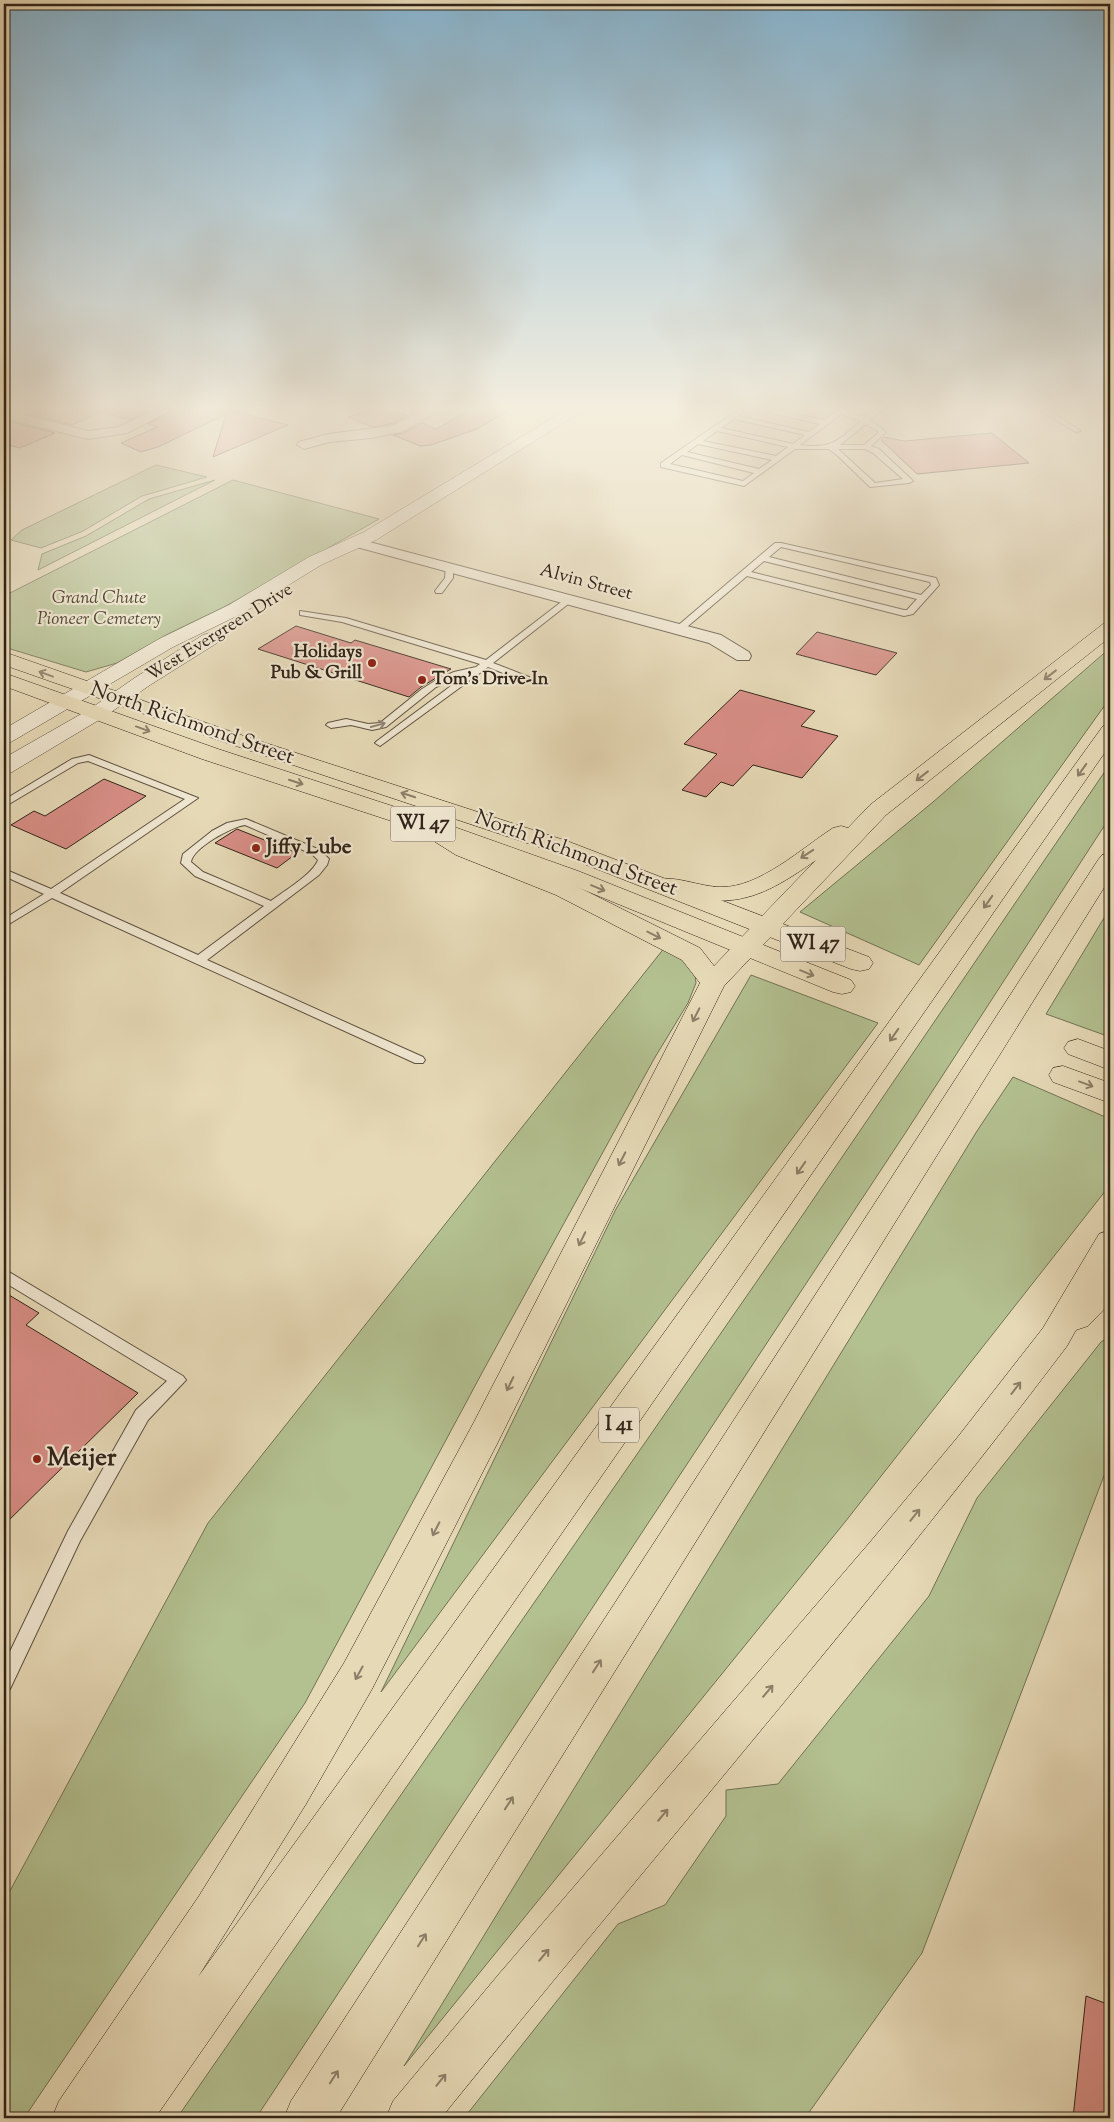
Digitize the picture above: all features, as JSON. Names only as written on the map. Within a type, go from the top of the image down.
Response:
[{"type":"main road","points":[[76,2118],[215,1912],[292,1789],[358,1676],[486,1432],[713,982],[878,810],[1110,628]]},
{"type":"main road","name":"North Richmond Street","points":[[4,658],[89,688]]},
{"type":"main road","name":"North Richmond Street","points":[[4,679],[268,750],[472,816],[662,885],[860,963]]},
{"type":"main road","name":"North Richmond Street","points":[[93,703],[210,754],[421,823],[570,876],[842,986]]},
{"type":"main road","name":"I 41","points":[[126,2118],[1110,730]]},
{"type":"main road","points":[[662,885],[722,894],[745,891],[770,880],[852,825],[878,810]]},
{"type":"main road","points":[[421,823],[464,850],[565,890],[691,954],[713,982]]},
{"type":"main road","points":[[308,2118],[1110,860]]},
{"type":"main road","points":[[1078,1048],[1110,1061]]},
{"type":"main road","points":[[1063,1075],[1110,1093]]},
{"type":"main road","points":[[1056,1337],[1110,1242]]},
{"type":"main road","points":[[410,2118],[527,1976],[884,1554],[1056,1337],[1110,1283]]},
{"type":"street","name":"West Evergreen Drive","points":[[4,738],[143,681],[327,568],[358,542],[416,506]]},
{"type":"street","name":"West Evergreen Drive","points":[[89,688],[166,644],[236,609],[315,561],[358,542]]},
{"type":"street","name":"Alvin Street","points":[[358,542],[715,640],[743,656]]},
{"type":"street","points":[[4,754],[93,703],[260,600],[271,588]]},
{"type":"street","points":[[89,688],[93,703]]},
{"type":"street","name":"West Evergreen Drive","points":[[4,767],[93,703]]},
{"type":"lane","points":[[678,630],[745,573],[763,558],[781,545],[932,580],[935,585],[910,612],[904,612],[745,573]]},
{"type":"lane","points":[[763,558],[923,598]]},
{"type":"lane","points":[[439,591],[449,578],[449,567]]},
{"type":"lane","points":[[380,743],[484,666],[569,599]]},
{"type":"lane","points":[[304,613],[343,620],[526,679]]},
{"type":"lane","points":[[331,725],[348,722],[367,728],[381,726],[391,721],[409,704],[447,676],[484,666]]},
{"type":"lane","points":[[4,804],[75,762],[89,758],[193,798],[4,924]]},
{"type":"lane","points":[[199,960],[272,905],[315,872],[322,865],[324,859],[316,852],[246,822],[237,822],[228,826],[186,856],[186,863],[199,874],[272,905]]},
{"type":"lane","points":[[4,872],[419,1060]]},
{"type":"lane","points":[[4,1275],[178,1380],[142,1416],[74,1536],[4,1683]]},
{"type":"green space","points":[[71,506],[125,506],[83,531],[41,548],[11,540],[22,530]]},
{"type":"green space","points":[[137,506],[164,506],[38,570],[42,554],[86,536]]},
{"type":"green space","name":"Grand Chute Pioneer Cemetery","points":[[182,506],[330,506],[379,519],[226,606],[170,633],[117,663],[86,672],[4,647],[4,596]]},
{"type":"green space","points":[[1110,648],[1110,698],[919,965],[800,912],[933,802]]},
{"type":"green space","points":[[1110,764],[1110,817],[904,1135],[256,2118],[177,2118],[791,1232]]},
{"type":"green space","points":[[1110,908],[1110,1037],[1046,1014]]},
{"type":"green space","points":[[665,947],[684,959],[695,975],[696,983],[688,1003],[654,1059],[483,1371],[305,1703],[24,2118],[4,2118],[4,1902],[208,1523]]},
{"type":"green space","points":[[751,975],[878,1023],[381,1692],[616,1209]]},
{"type":"green space","points":[[1013,1077],[1110,1119],[1110,1185],[845,1522],[404,2066],[977,1131]]},
{"type":"green space","points":[[1110,1336],[1110,1460],[922,1953],[805,2118],[464,2118],[618,1924],[665,1905],[726,1816],[726,1790],[778,1784],[929,1596],[977,1498],[1101,1342]]},
{"type":"building","points":[[296,626],[351,643],[355,640],[451,669],[421,687],[409,697],[258,649]]},
{"type":"building","points":[[817,632],[897,653],[876,675],[796,654]]},
{"type":"building","points":[[740,690],[815,711],[801,726],[838,736],[802,778],[753,765],[733,786],[721,782],[706,797],[682,790],[717,754],[684,744]]},
{"type":"building","points":[[104,779],[146,796],[66,849],[11,825],[34,811],[45,816]]},
{"type":"building","name":"Jiffy Lube","points":[[237,829],[297,853],[277,868],[215,843]]},
{"type":"building","name":"Meijer","points":[[4,1292],[39,1313],[26,1325],[138,1393],[4,1525]]},
{"type":"building","points":[[1086,1996],[1110,2005],[1110,2118],[1073,2118]]},
{"type":"place","name":"Holidays Pub & Grill","points":[[372,663]]},
{"type":"place","name":"Tom's Drive-In","points":[[422,680]]},
{"type":"place","name":"Jiffy Lube","points":[[256,848]]},
{"type":"place","name":"Meijer","points":[[37,1459]]}]
